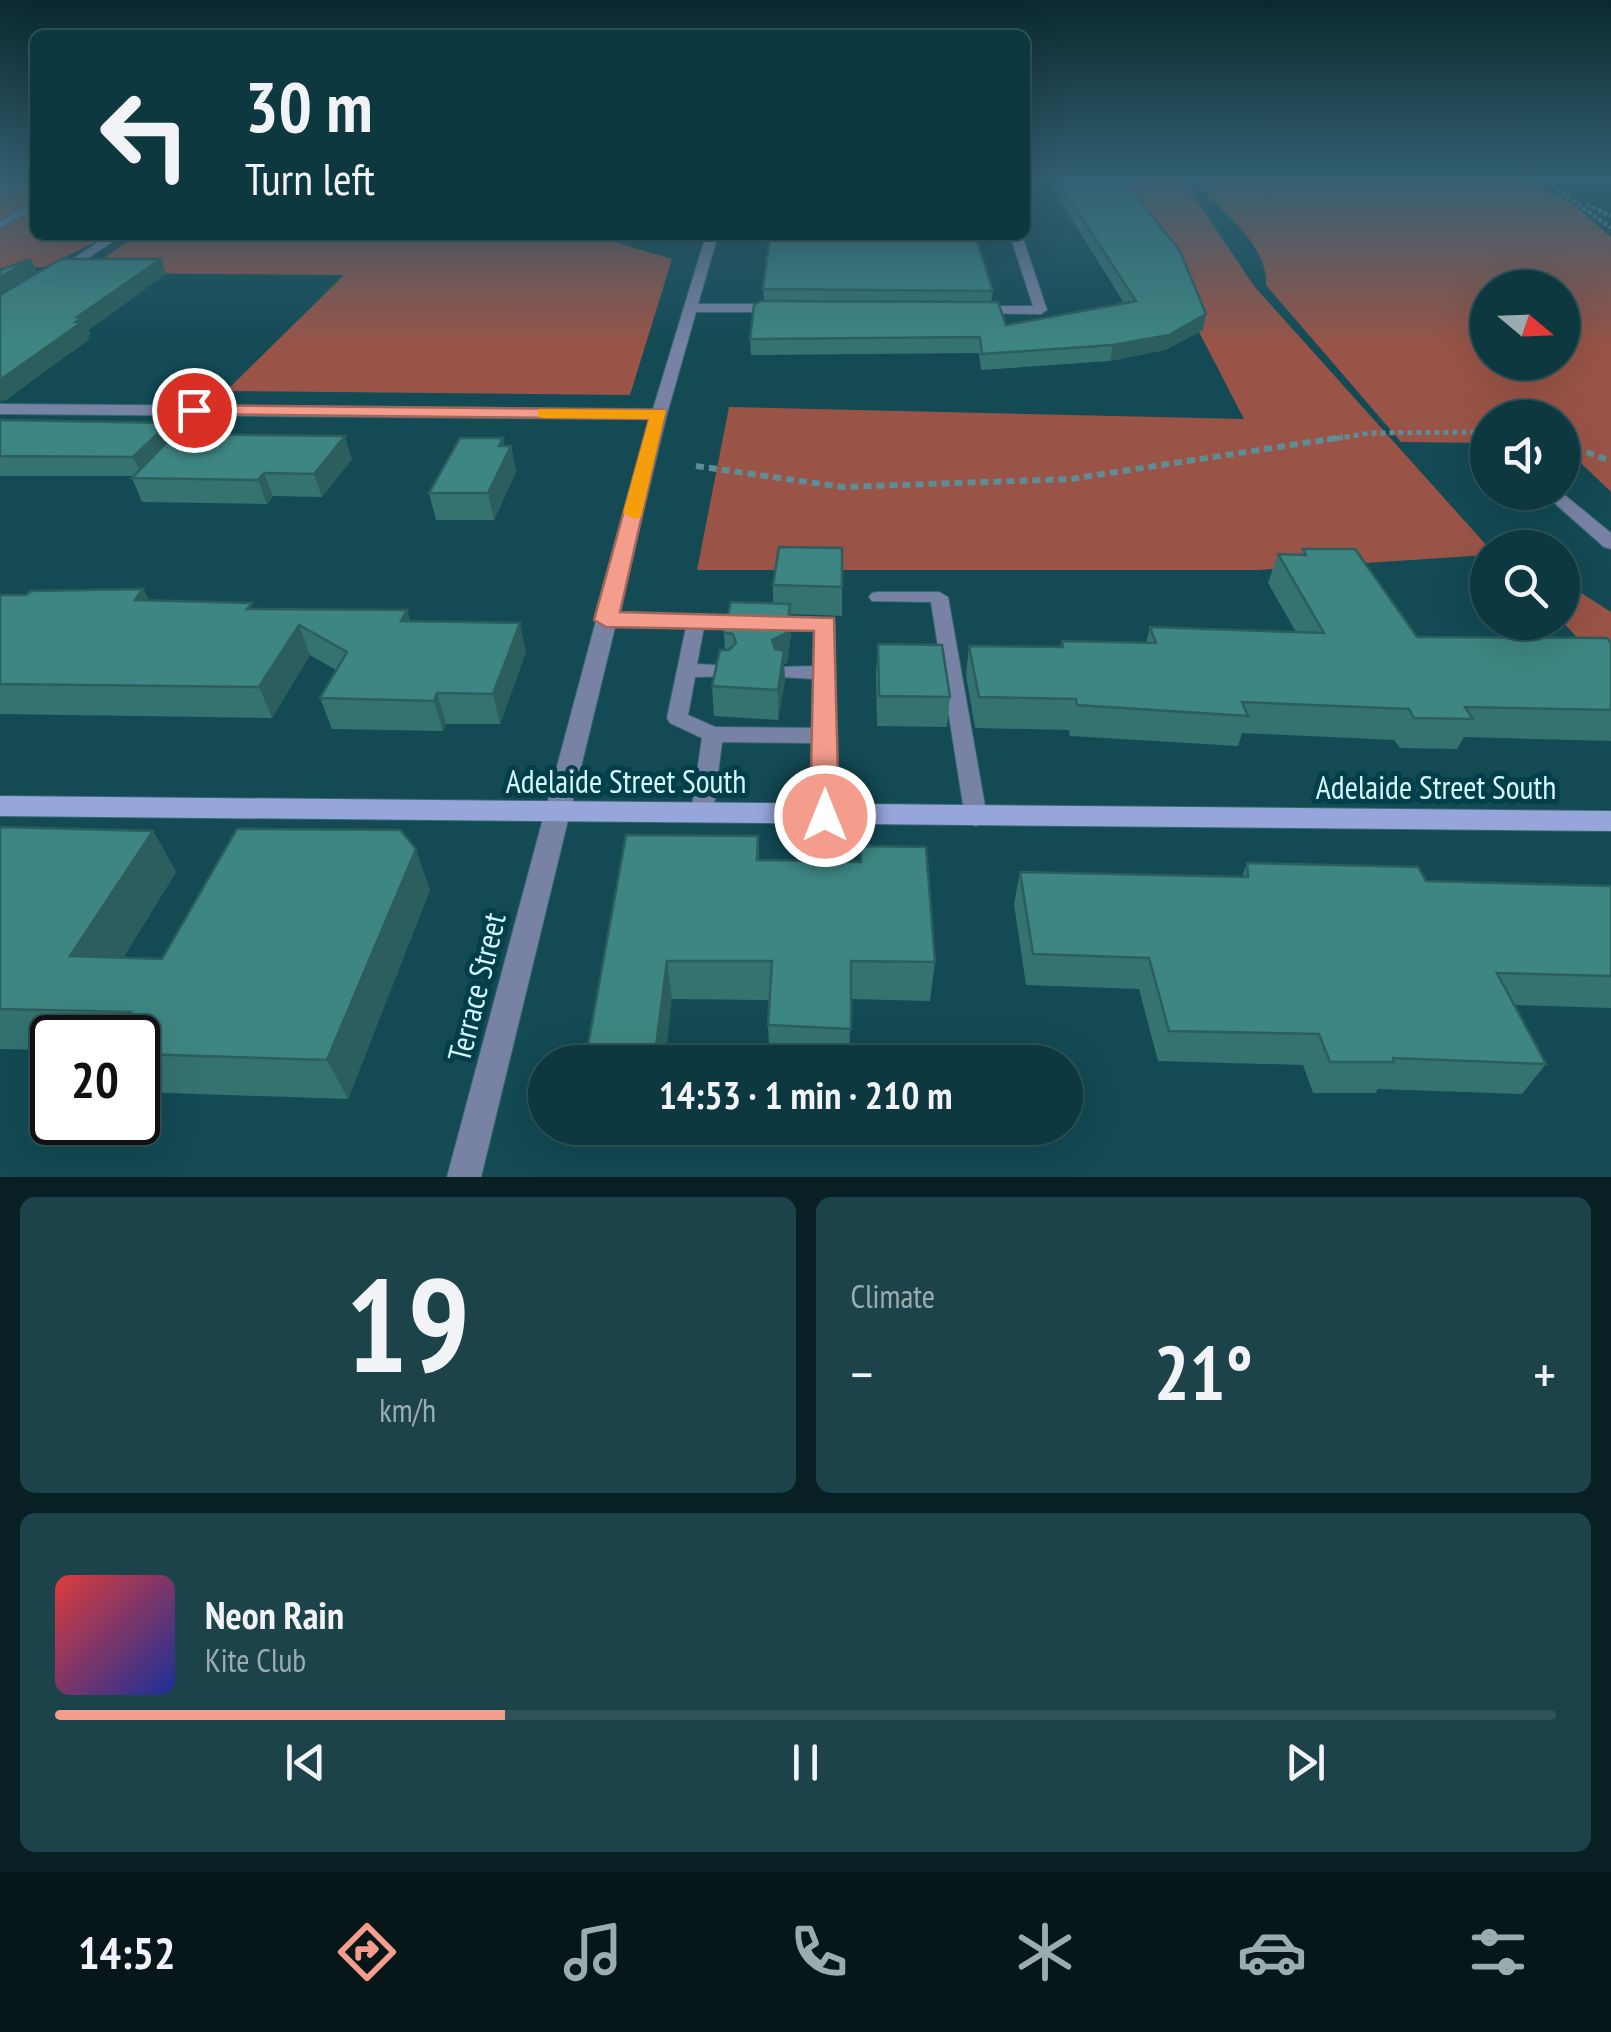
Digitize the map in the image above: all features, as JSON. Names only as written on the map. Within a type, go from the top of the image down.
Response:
[{"type":"main road","name":"Adelaide Street South","points":[[0,806],[1611,821]]},
{"type":"street","points":[[50,277],[109,240]]},
{"type":"street","name":"Terrace Street","points":[[464,1177],[659,414],[710,240]]},
{"type":"street","points":[[963,310],[1041,310],[1018,240]]},
{"type":"street","points":[[690,308],[787,308]]},
{"type":"street","points":[[0,408],[659,414]]},
{"type":"street","points":[[1572,510],[1611,542]]},
{"type":"lane","points":[[878,597],[939,598],[976,817]]},
{"type":"lane","points":[[606,620],[826,624],[825,816]]},
{"type":"lane","points":[[696,621],[677,718],[713,734],[825,736]]},
{"type":"lane","points":[[687,670],[724,671]]},
{"type":"lane","points":[[786,672],[826,673]]},
{"type":"lane","points":[[702,813],[713,734]]},
{"type":"path","points":[[696,466],[844,487],[1071,479],[1371,432],[1470,432]]},
{"type":"path","points":[[1580,449],[1611,460]]},
{"type":"shaded area","points":[[0,236],[100,240],[45,267],[0,268]]},
{"type":"shaded area","points":[[1149,236],[1221,236],[1254,286],[1473,530],[1470,556],[1258,570],[697,570],[729,407],[1244,419]]},
{"type":"shaded area","points":[[1246,236],[1610,236],[1611,492],[1580,462],[1580,400],[1470,400],[1470,443],[1401,442],[1266,285],[1259,255]]},
{"type":"shaded area","points":[[130,240],[608,240],[672,259],[630,395],[226,391],[344,275],[82,273]]},
{"type":"shaded area","points":[[1580,592],[1611,612],[1611,675],[1579,640]]},
{"type":"building","points":[[1094,236],[1168,236],[1180,251],[1206,314],[1169,335],[1113,345],[982,354],[980,337],[750,339],[754,305],[761,301],[998,302],[1006,325],[1136,301]]},
{"type":"building","points":[[769,240],[977,240],[993,291],[763,289]]},
{"type":"building","points":[[31,259],[0,277],[0,270]]},
{"type":"building","points":[[61,259],[161,259],[77,317],[83,317],[76,322],[82,322],[0,380],[0,295]]},
{"type":"building","points":[[0,420],[169,423],[133,457],[0,456]]},
{"type":"building","points":[[175,434],[345,436],[314,474],[264,473],[258,480],[132,478]]},
{"type":"building","points":[[460,438],[503,438],[499,446],[511,446],[488,493],[429,493]]},
{"type":"building","points":[[779,547],[842,548],[842,587],[773,585]]},
{"type":"building","points":[[1303,549],[1355,549],[1417,637],[1607,638],[1611,643],[1611,710],[1465,707],[1473,719],[1414,718],[1409,709],[1242,702],[1248,716],[1077,705],[1076,699],[979,697],[969,646],[1063,647],[1062,641],[1156,643],[1150,627],[1324,633],[1278,554],[1306,555]]},
{"type":"building","points":[[143,589],[135,600],[252,603],[247,609],[407,610],[401,621],[520,623],[493,694],[437,693],[434,701],[320,698],[347,652],[299,625],[259,687],[0,684],[0,595]]},
{"type":"building","points":[[731,602],[790,604],[787,633],[772,640],[775,649],[784,651],[778,690],[712,686],[720,650],[729,650],[736,643],[733,634],[724,632]]},
{"type":"building","points":[[878,644],[942,645],[950,697],[879,696]]},
{"type":"building","points":[[0,827],[153,831],[70,956],[162,959],[237,829],[400,830],[416,849],[327,1060],[160,1055],[160,1015],[0,1009]]},
{"type":"building","points":[[626,835],[758,836],[757,860],[861,862],[861,846],[926,847],[935,962],[851,961],[851,1029],[768,1025],[772,961],[667,961],[656,1045],[588,1045]]},
{"type":"building","points":[[1247,863],[1418,867],[1426,881],[1611,886],[1611,976],[1497,973],[1546,1064],[1393,1058],[1394,1062],[1330,1062],[1319,1034],[1169,1031],[1149,958],[1033,954],[1020,872],[1248,877]]},
{"type":"slow traffic","points":[[544,413],[659,414],[634,513]]},
{"type":"route","points":[[194,410],[659,414],[606,620],[826,624],[825,816]]}]
